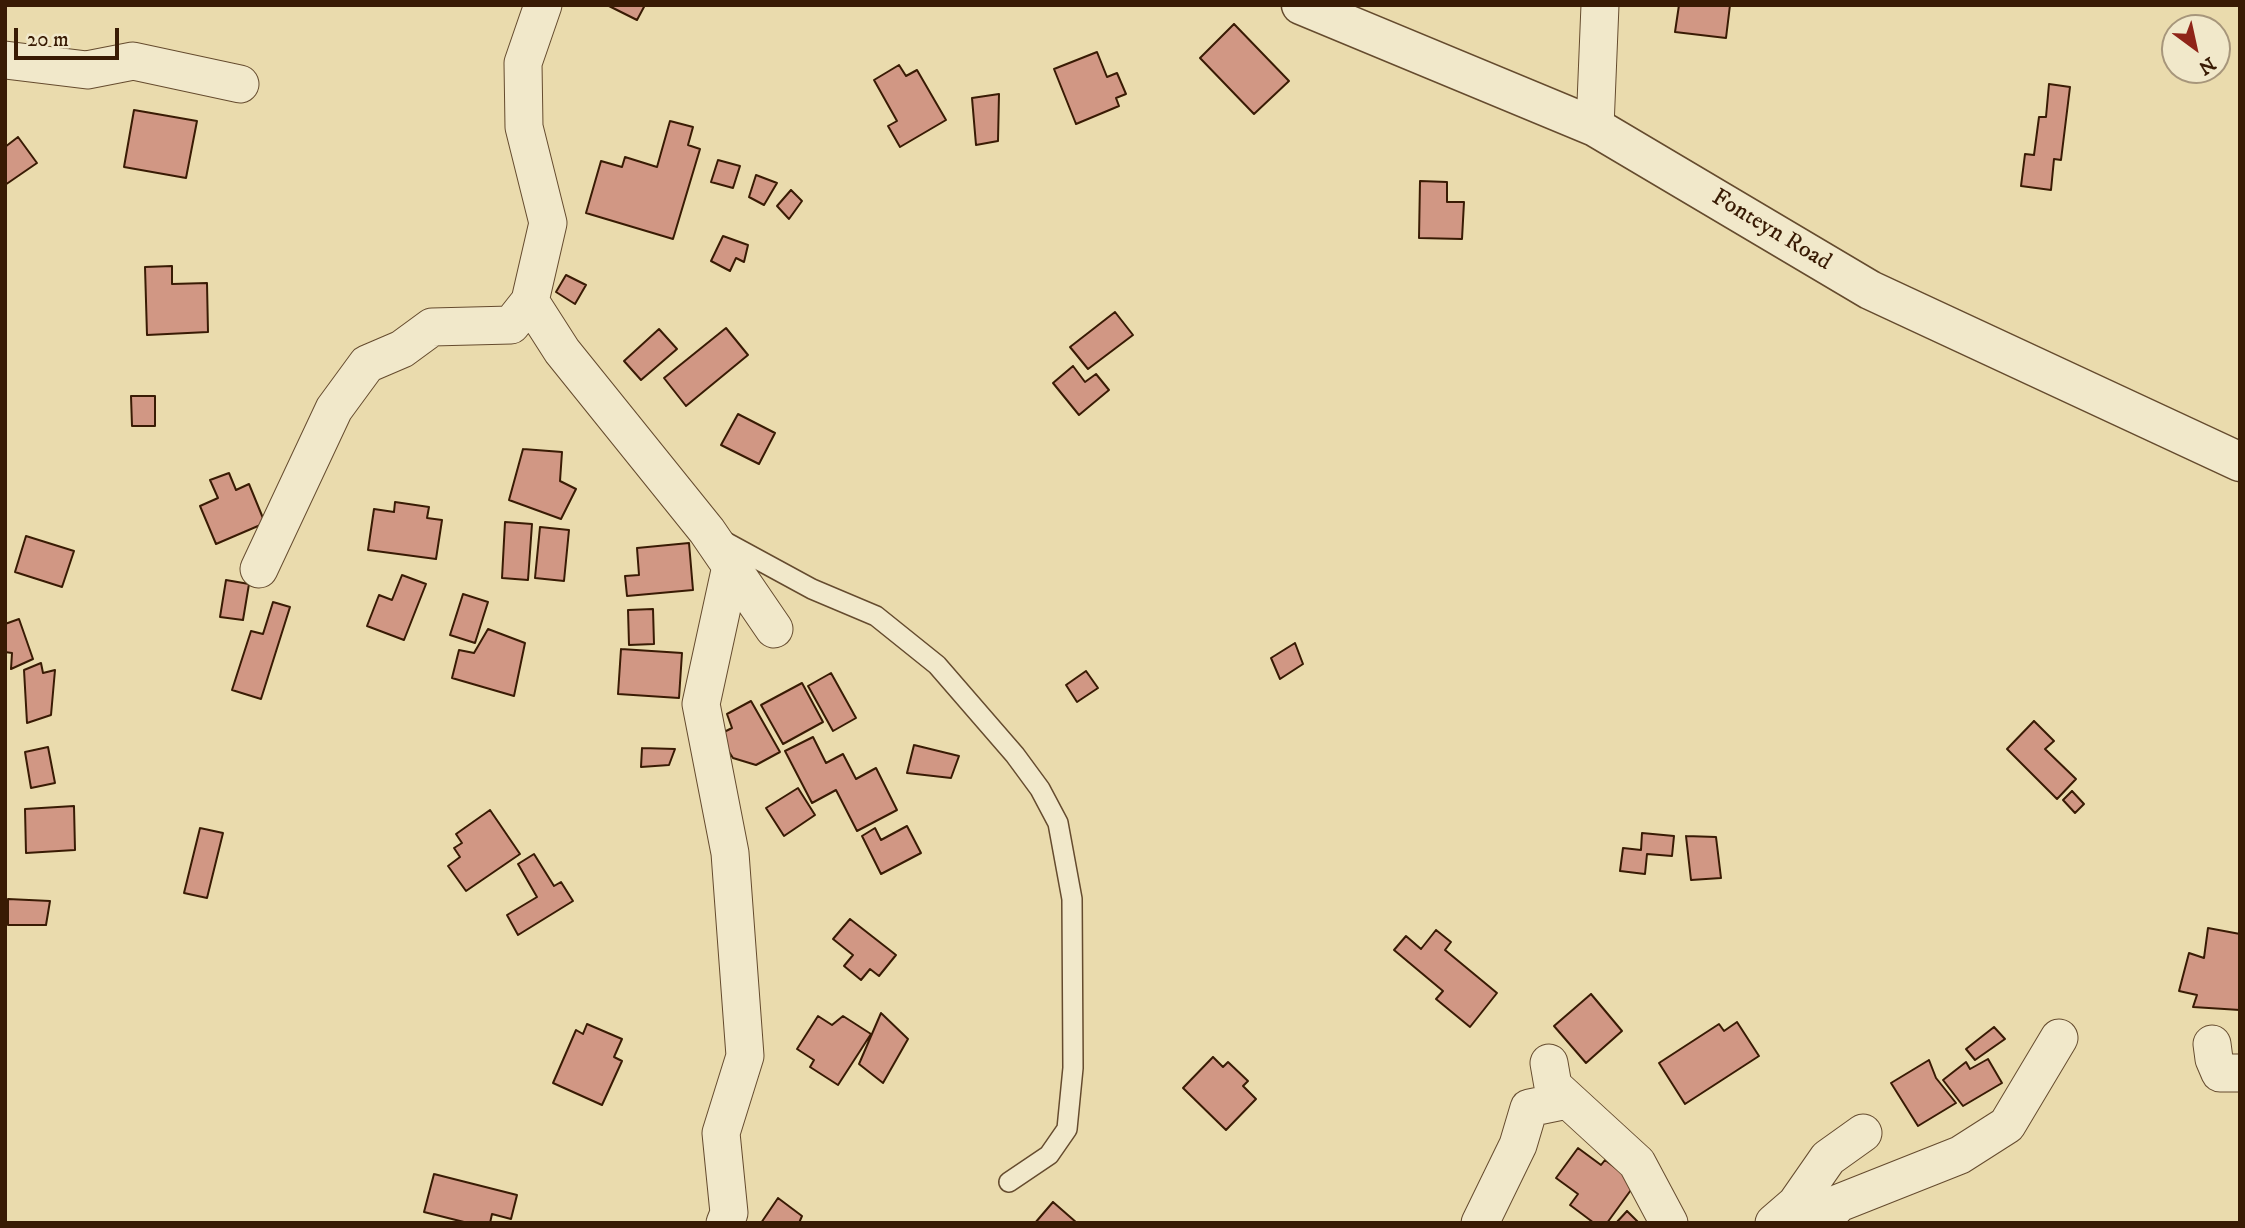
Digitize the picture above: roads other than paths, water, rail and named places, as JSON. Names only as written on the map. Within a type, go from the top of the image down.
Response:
[{"type":"street","points":[[259,569],[334,409],[368,364],[402,349],[432,327],[510,325],[530,300],[548,223],[524,127],[523,63],[543,5]]},
{"type":"street","name":"Fonteyn Road","points":[[1301,5],[1595,127],[1870,290],[2240,462]]},
{"type":"street","points":[[1595,127],[1600,5]]},
{"type":"street","points":[[5,60],[87,70],[133,61],[240,83]]},
{"type":"street","points":[[530,300],[562,351],[707,531],[774,629]]},
{"type":"street","points":[[725,1223],[729,1213],[721,1133],[744,1056],[730,853],[701,704],[731,566]]},
{"type":"street","points":[[1820,1223],[1839,1203],[1960,1155],[2007,1125],[2059,1038]]},
{"type":"street","points":[[2212,1044],[2220,1073],[2240,1073]]},
{"type":"street","points":[[1549,1063],[1553,1086],[1637,1163],[1669,1223]]},
{"type":"street","points":[[1480,1223],[1518,1145],[1529,1108],[1567,1100]]},
{"type":"street","points":[[1774,1223],[1796,1204],[1828,1158],[1863,1133]]},
{"type":"lane","points":[[707,531],[812,589],[876,616],[937,665],[1015,755],[1040,789],[1058,823],[1072,899],[1073,1068],[1067,1129],[1049,1156],[1009,1182]]}]
